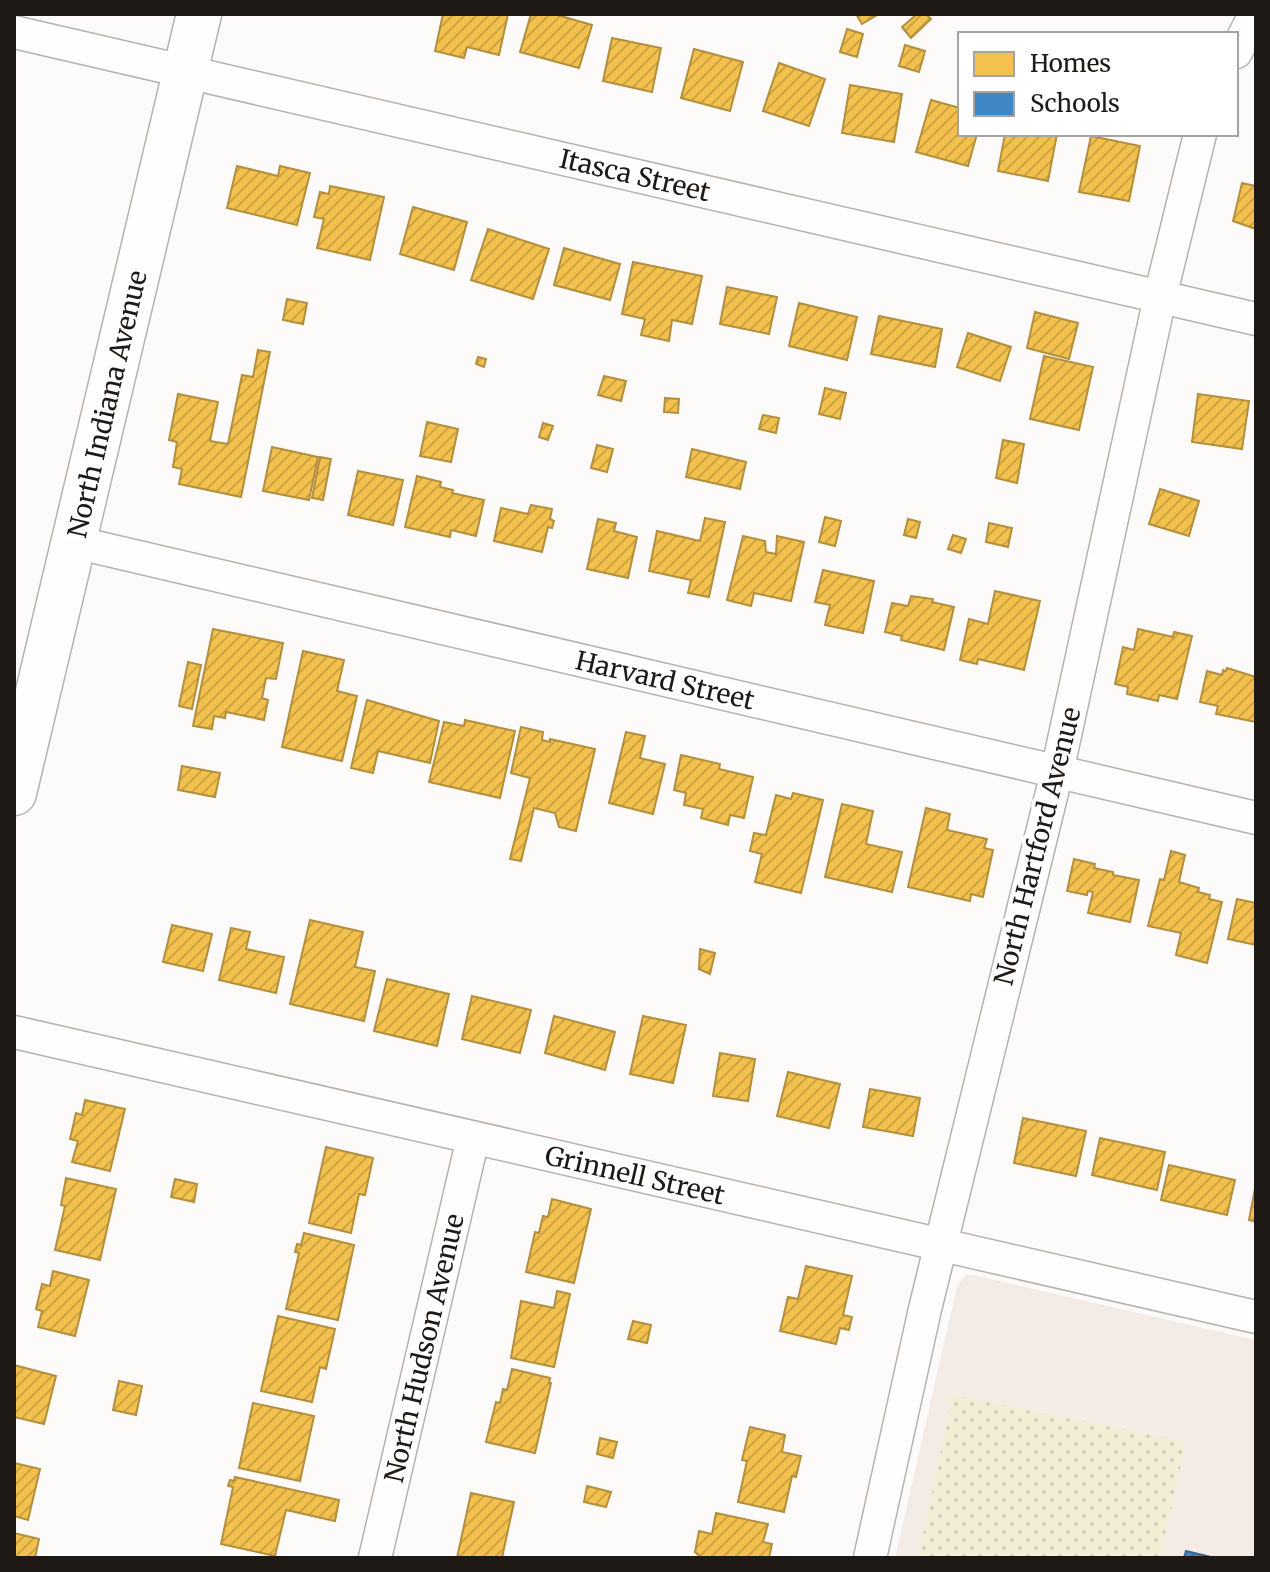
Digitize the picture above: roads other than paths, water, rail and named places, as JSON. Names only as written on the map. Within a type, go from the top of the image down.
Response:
[{"type":"main road","name":"North Indiana Avenue","points":[[14,793],[199,14]]},
{"type":"street","points":[[1238,48],[1255,14]]},
{"type":"street","name":"Itasca Street","points":[[14,32],[1256,319]]},
{"type":"street","name":"North Hartford Avenue","points":[[870,1558],[941,1245],[1057,772],[1160,297],[1199,136]]},
{"type":"street","name":"Harvard Street","points":[[74,542],[1256,818]]},
{"type":"street","name":"Grinnell Street","points":[[14,1032],[1256,1317]]},
{"type":"street","name":"North Hudson Avenue","points":[[375,1558],[473,1138]]}]
